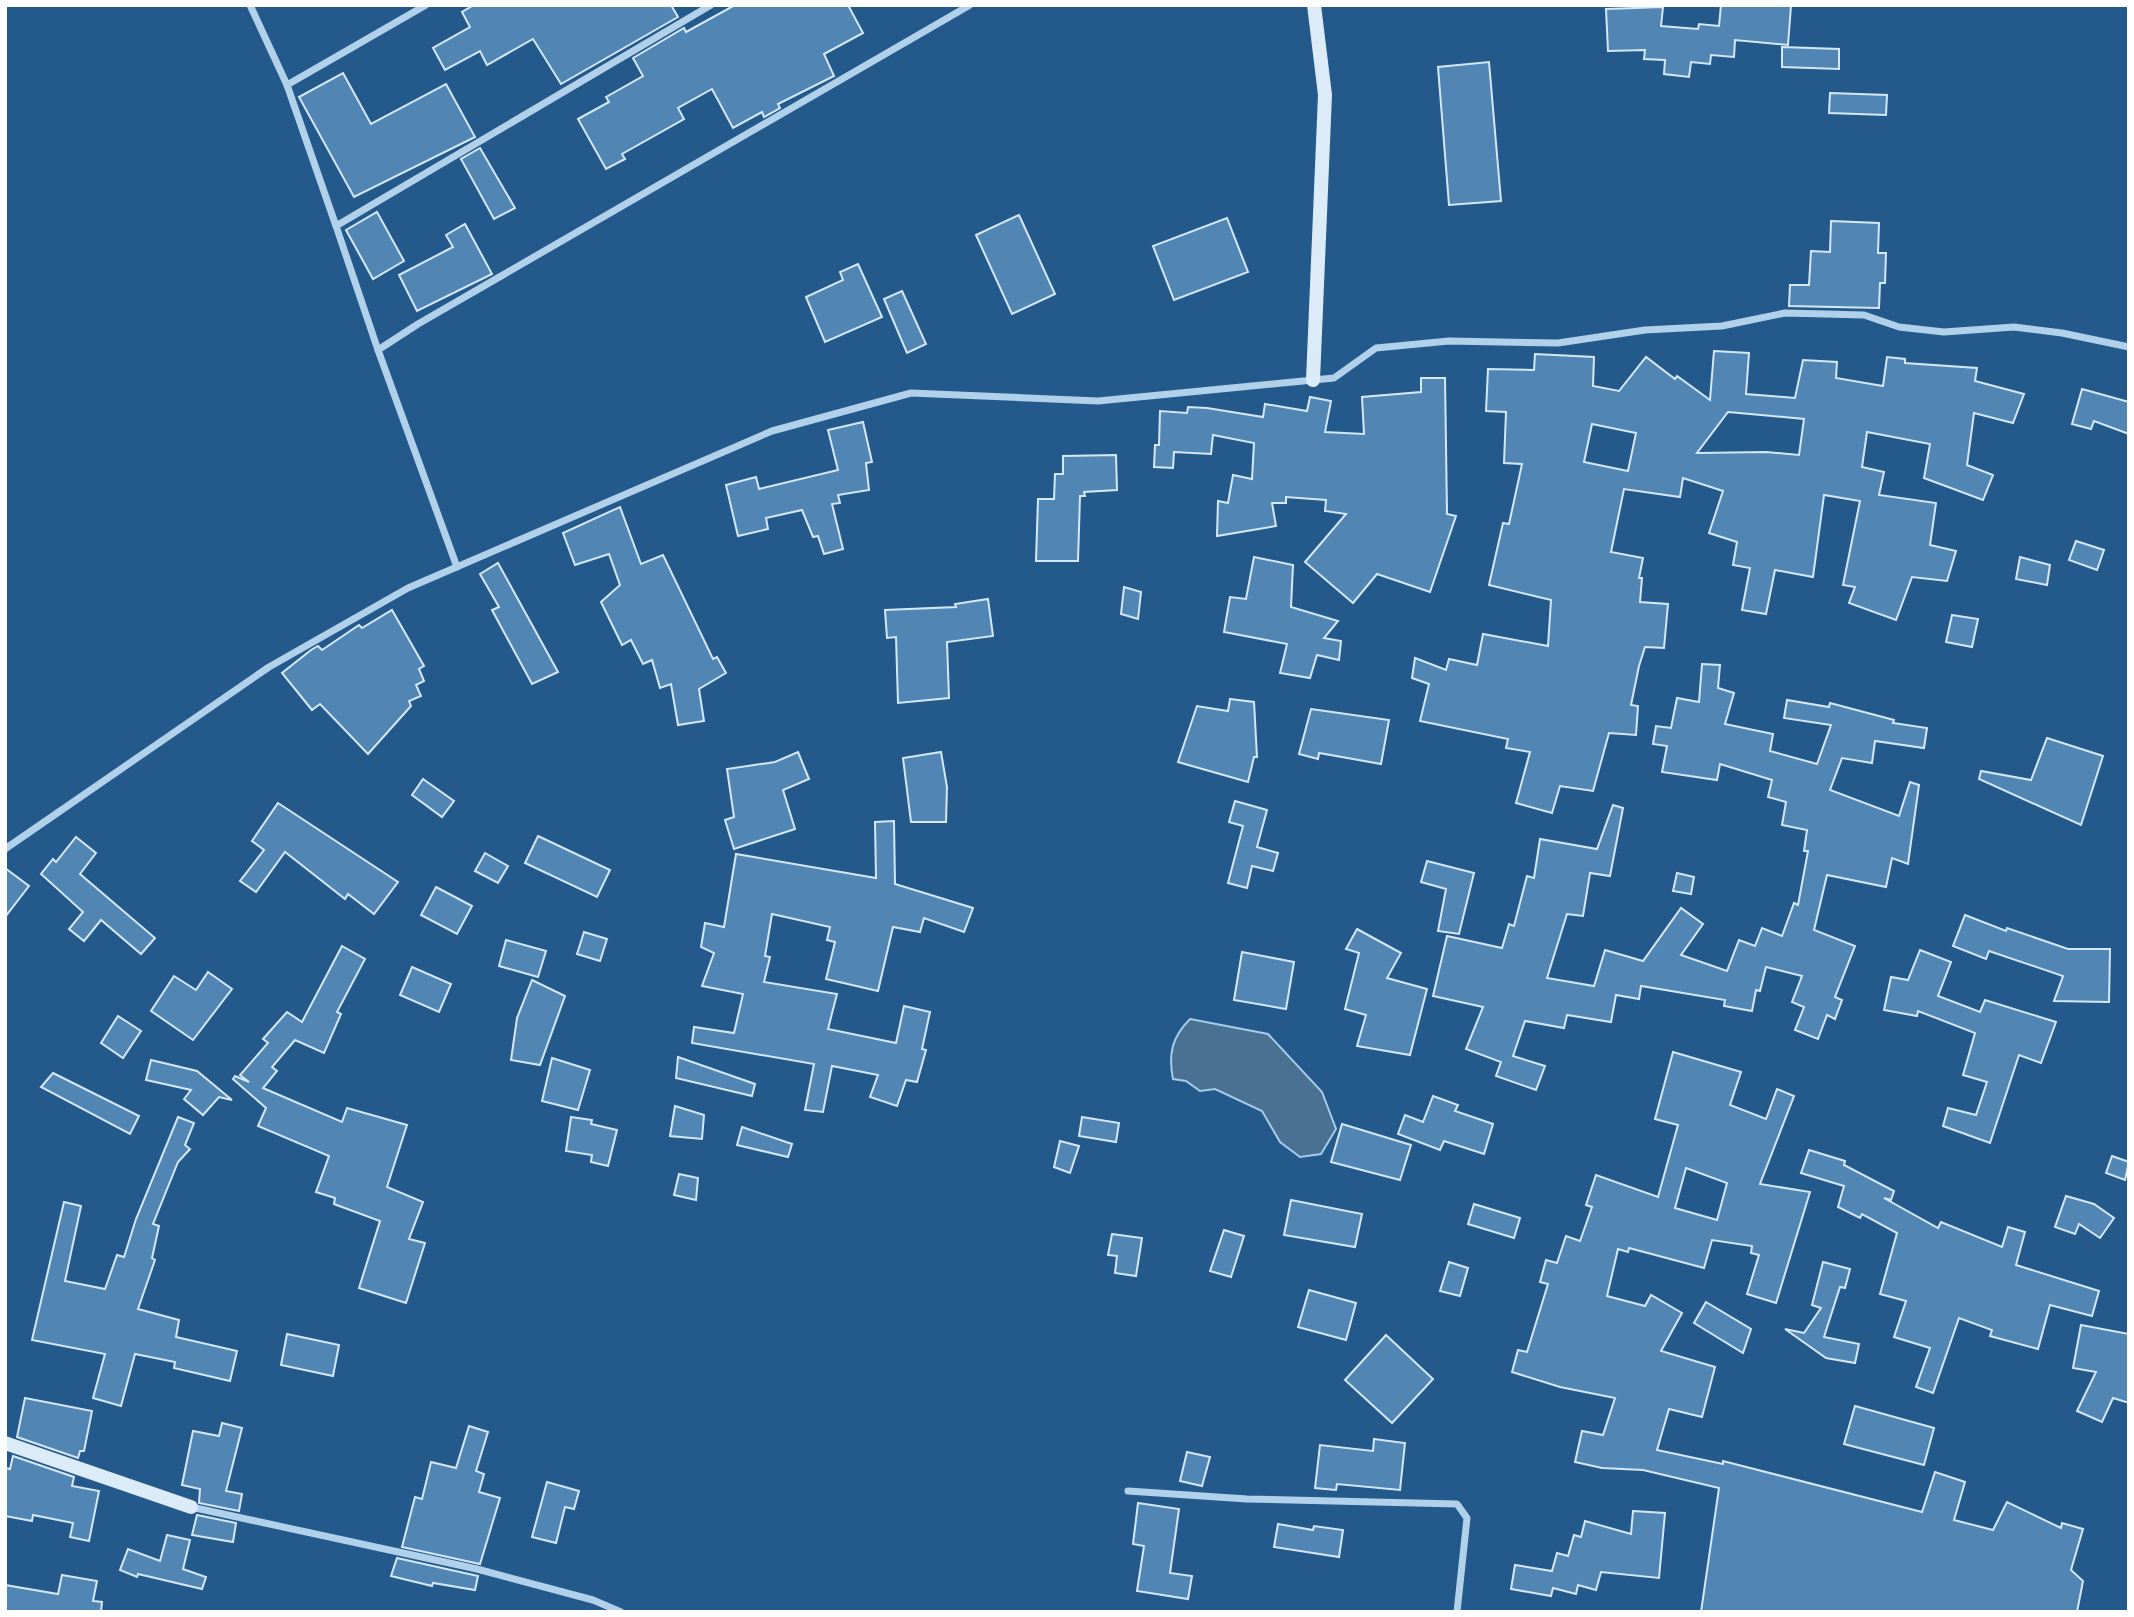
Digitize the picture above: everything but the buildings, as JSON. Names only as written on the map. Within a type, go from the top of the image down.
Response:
[{"type":"street","points":[[250,5],[287,85],[378,350],[457,568]]},
{"type":"street","points":[[287,85],[426,5]]},
{"type":"street","points":[[337,226],[711,5]]},
{"type":"street","points":[[378,350],[418,324],[970,5]]},
{"type":"street","points":[[1313,380],[1325,95],[1314,5]]},
{"type":"street","points":[[5,849],[269,667],[408,589],[772,431],[911,393],[1098,401],[1334,378],[1376,348],[1449,341],[1558,343],[1645,330],[1722,326],[1785,313],[1864,315],[1899,327],[1944,332],[2014,327],[2062,333],[2129,347]]},
{"type":"street","points":[[5,1443],[191,1507],[477,1569],[593,1600],[621,1612]]},
{"type":"street","points":[[1128,1492],[1247,1499],[1457,1504],[1467,1518],[1457,1612]]},
{"type":"water","points":[[1190,1019],[1268,1034],[1322,1092],[1336,1129],[1321,1154],[1300,1157],[1280,1142],[1262,1111],[1215,1089],[1200,1091],[1186,1081],[1173,1079],[1173,1046],[1179,1032]]}]
